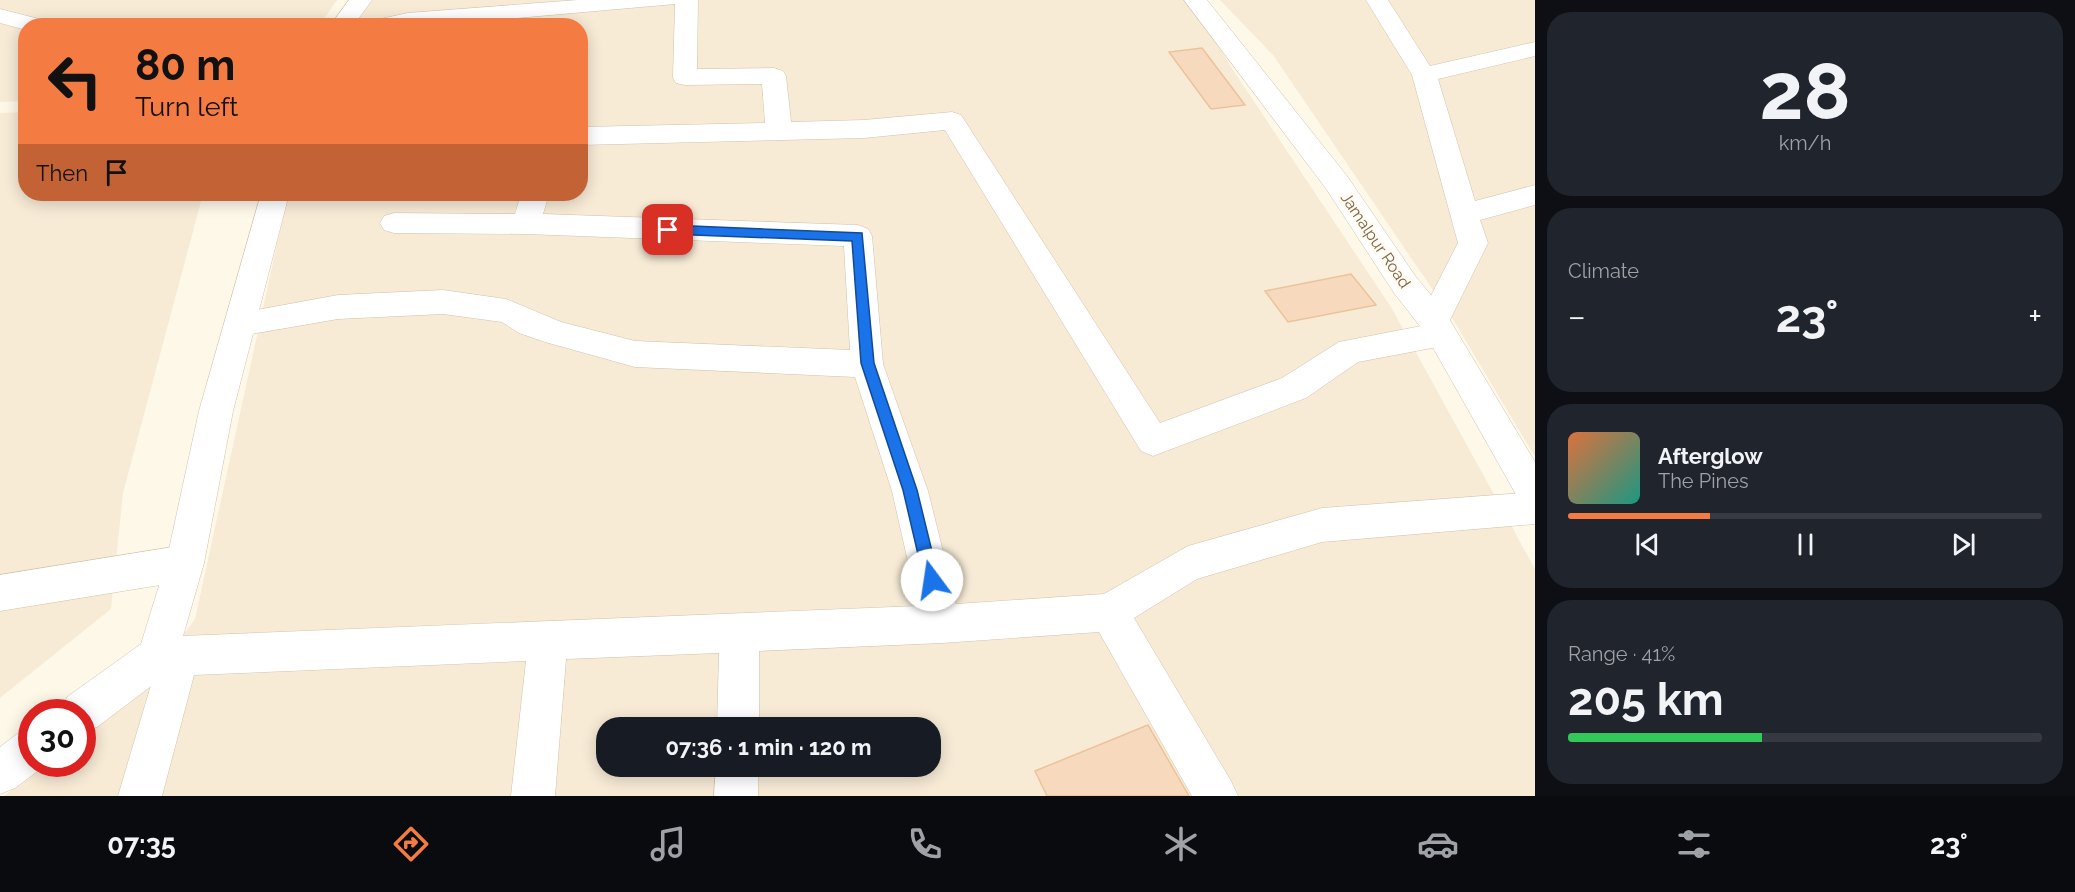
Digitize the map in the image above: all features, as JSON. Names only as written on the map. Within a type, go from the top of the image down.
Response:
[{"type":"street","points":[[347,18],[361,0]]},
{"type":"street","points":[[423,18],[507,7],[667,0]]},
{"type":"street","points":[[687,0],[685,77],[774,76],[780,130]]},
{"type":"street","name":"Jamalpur Road","points":[[1195,0],[1337,183],[1405,285],[1438,328],[1535,494]]},
{"type":"street","points":[[588,136],[702,135],[780,130],[864,129],[952,121],[1153,441],[1294,388],[1350,351],[1438,328],[1473,243],[1424,75],[1377,0]]},
{"type":"street","points":[[0,16],[18,21]]},
{"type":"street","points":[[1424,75],[1535,49]]},
{"type":"street","points":[[1465,214],[1535,195]]},
{"type":"street","points":[[140,796],[216,411],[273,201]]},
{"type":"street","points":[[526,224],[533,201]]},
{"type":"street","points":[[394,223],[526,224],[858,236],[867,363],[910,490],[942,624]]},
{"type":"street","points":[[240,324],[310,310],[448,302],[508,311],[528,323],[573,336],[596,347],[634,354],[867,363]]},
{"type":"street","points":[[96,703],[168,656],[942,624],[1109,612],[1188,564],[1323,525],[1535,508]]},
{"type":"street","points":[[0,593],[185,563]]},
{"type":"street","points":[[1109,612],[1216,796]]},
{"type":"street","points":[[738,717],[739,633]]},
{"type":"street","points":[[533,796],[548,640]]},
{"type":"street","points":[[0,773],[18,760]]},
{"type":"street","points":[[736,796],[737,777]]},
{"type":"shaded area","points":[[0,0],[337,0],[325,18],[18,18],[18,101],[0,102]]},
{"type":"shaded area","points":[[371,0],[1185,0],[1206,24],[1231,67],[1391,307],[1535,569],[1535,796],[4,796],[28,777],[96,777],[96,721],[155,673],[195,619],[286,201],[588,201],[588,18],[357,18]]},
{"type":"shaded area","points":[[1220,0],[1535,0],[1535,457],[1454,321],[1273,55]]},
{"type":"shaded area","points":[[18,112],[18,201],[201,201],[123,493],[111,609],[0,698],[0,113]]},
{"type":"building","points":[[1202,48],[1245,105],[1211,109],[1169,52]]},
{"type":"building","points":[[1351,274],[1376,305],[1288,322],[1265,291]]},
{"type":"building","points":[[1148,725],[1189,796],[1047,796],[1035,771]]},
{"type":"route","points":[[668,230],[858,236],[867,363],[910,490],[932,580]]}]
